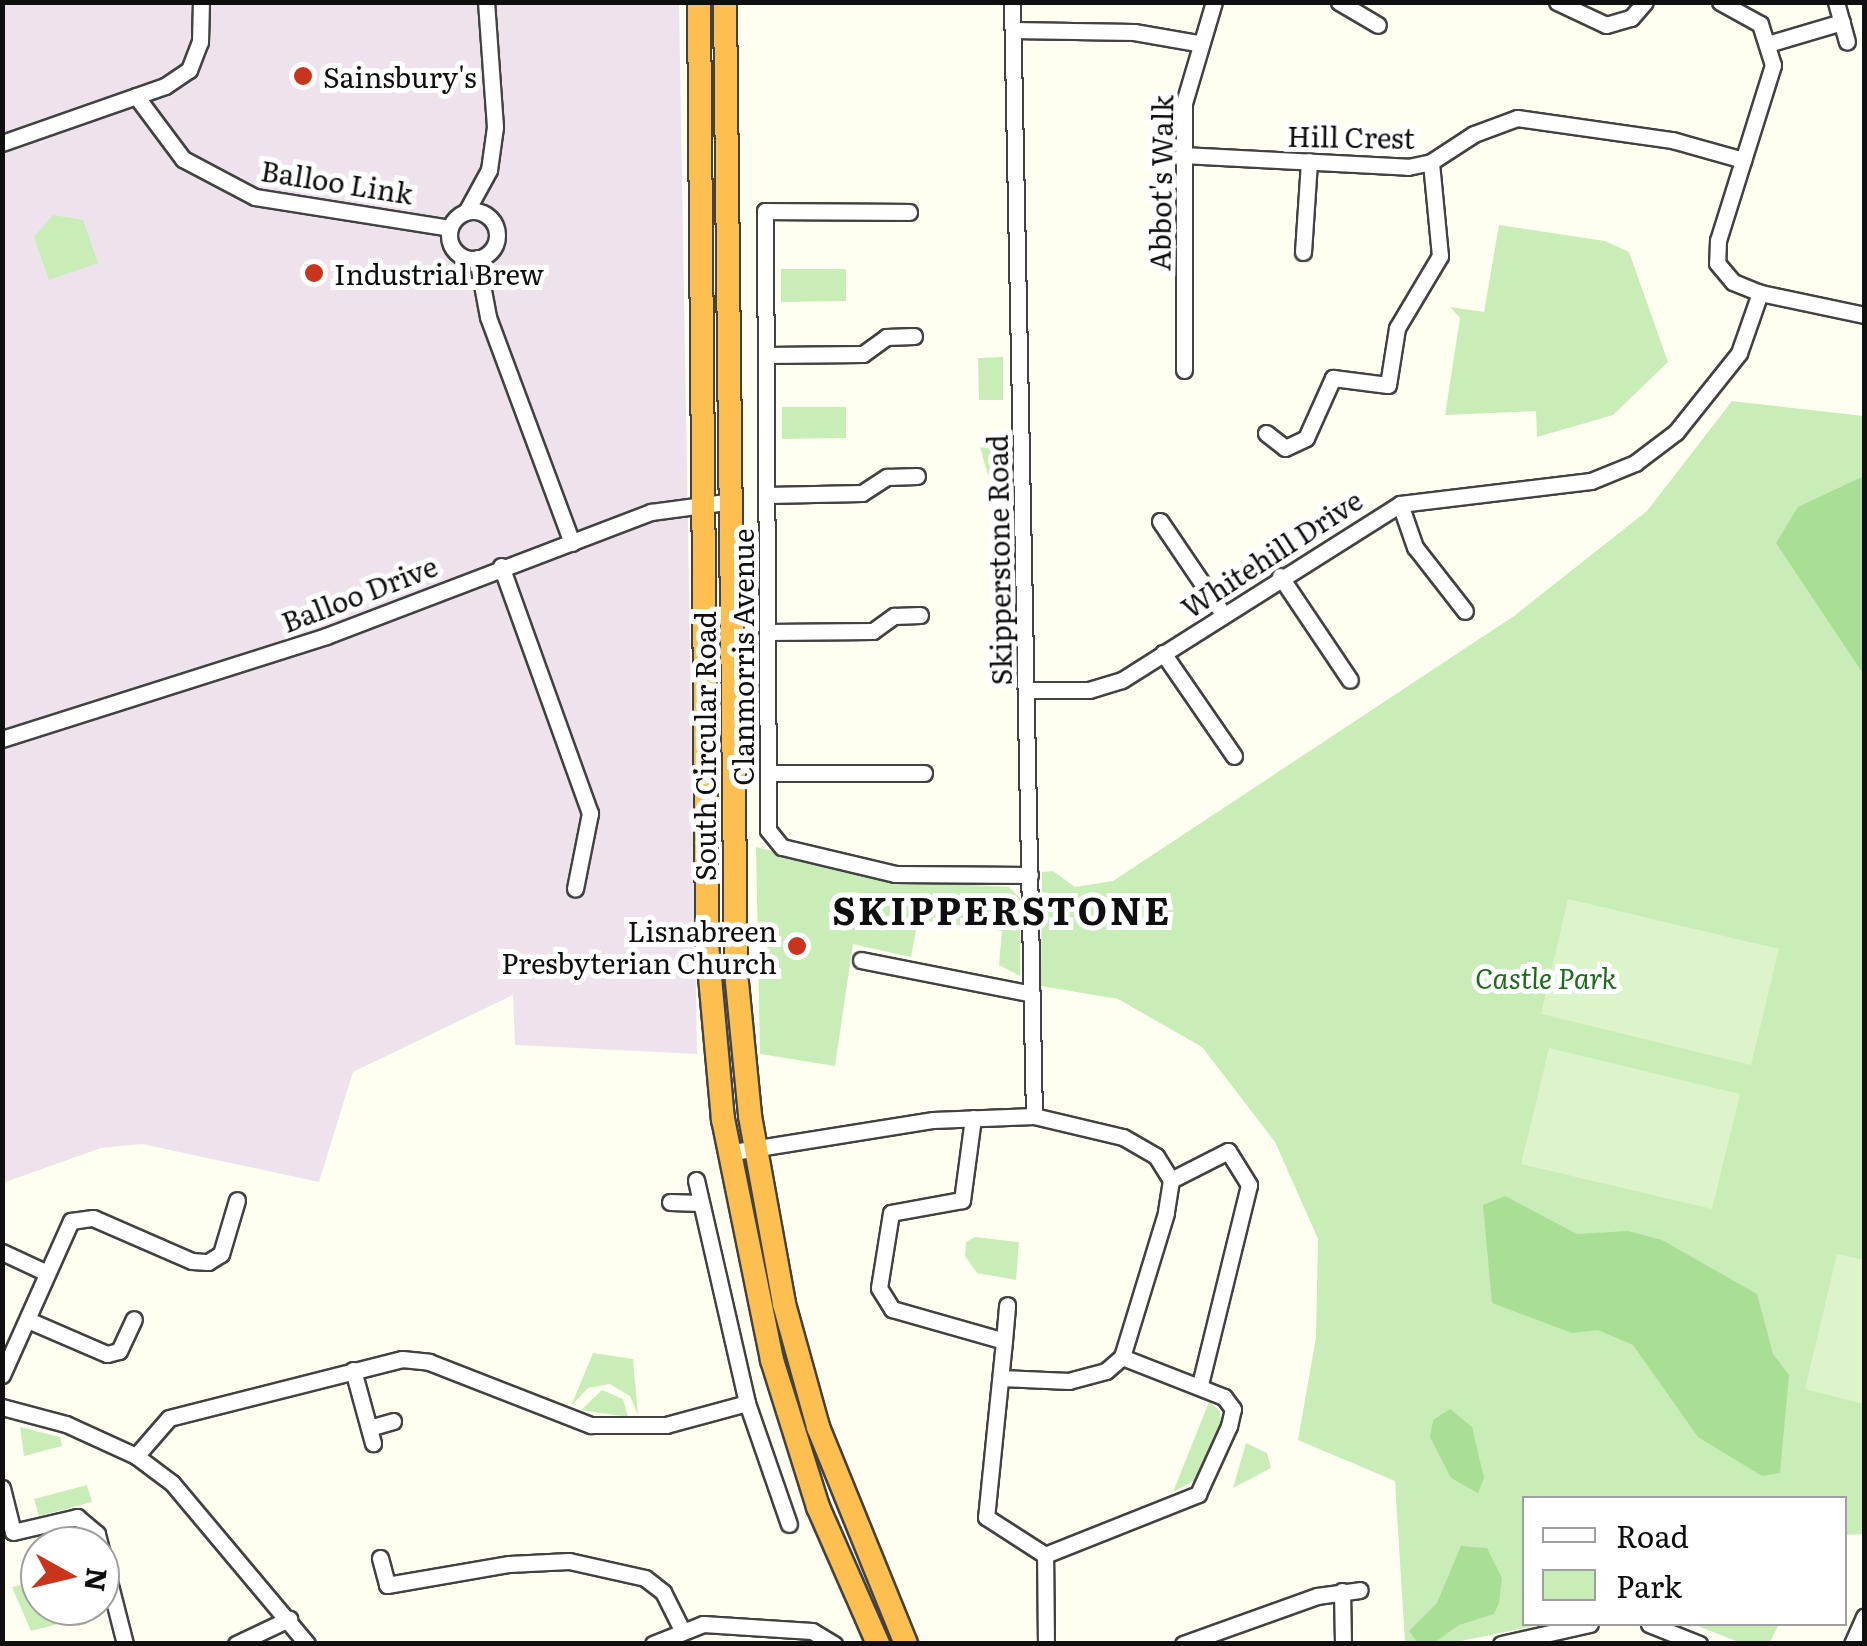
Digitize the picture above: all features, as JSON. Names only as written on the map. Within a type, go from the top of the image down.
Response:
[{"type":"highway","name":"South Circular Road","points":[[699,2],[736,972],[754,1149],[784,1304],[818,1427],[906,1644]]},
{"type":"highway","name":"South Circular Road","points":[[725,2],[730,307],[719,502],[706,944],[726,1153],[772,1360],[818,1508],[878,1644]]},
{"type":"street","points":[[2,144],[136,96],[189,70],[200,42],[201,2]]},
{"type":"street","points":[[477,258],[454,249],[450,228],[466,212],[488,170],[495,111],[486,2]]},
{"type":"street","name":"Skipperstone Road","points":[[1012,2],[1034,1116]]},
{"type":"street","name":"Abbot's Walk","points":[[1184,370],[1184,102],[1197,43],[1214,2]]},
{"type":"street","points":[[1339,2],[1378,26]]},
{"type":"street","points":[[1557,2],[1606,25],[1631,18],[1645,2]]},
{"type":"street","points":[[1720,2],[1760,24],[1771,42],[1771,75],[1716,254],[1733,282],[1760,292],[1864,315]]},
{"type":"street","points":[[1836,2],[1848,42]]},
{"type":"street","points":[[1771,42],[1842,22]]},
{"type":"street","points":[[1013,30],[1134,32],[1197,43]]},
{"type":"street","name":"Balloo Link","points":[[136,96],[183,159],[255,197],[408,216],[450,228]]},
{"type":"street","name":"Hill Crest","points":[[1182,155],[1431,162],[1474,134],[1517,118],[1672,140],[1743,160]]},
{"type":"street","points":[[1303,252],[1309,161]]},
{"type":"street","points":[[1266,433],[1285,448],[1306,438],[1333,378],[1388,385],[1397,328],[1440,256],[1431,162]]},
{"type":"street","name":"Clanmorris Avenue","points":[[909,212],[765,211],[768,830],[782,847],[895,874],[1030,875]]},
{"type":"street","points":[[466,212],[482,213],[496,231],[494,246],[477,258]]},
{"type":"street","points":[[477,258],[488,317],[572,542]]},
{"type":"street","name":"Whitehill Drive","points":[[1026,690],[1101,688],[1164,653],[1280,576],[1400,504],[1591,481],[1635,462],[1676,432],[1739,352],[1760,292]]},
{"type":"street","points":[[766,355],[862,354],[886,337],[914,336]]},
{"type":"street","points":[[767,495],[862,493],[887,478],[917,476]]},
{"type":"street","name":"Balloo Drive","points":[[2,739],[326,636],[501,566],[651,512],[719,502]]},
{"type":"street","points":[[1400,504],[1415,547],[1465,612]]},
{"type":"street","points":[[1160,521],[1223,614]]},
{"type":"street","points":[[501,566],[590,813],[575,890]]},
{"type":"street","points":[[1280,576],[1350,680]]},
{"type":"street","points":[[768,632],[873,631],[894,616],[920,614]]},
{"type":"street","points":[[1164,653],[1234,756]]},
{"type":"street","points":[[769,773],[924,774]]},
{"type":"street","points":[[862,960],[1006,994],[1032,994]]},
{"type":"street","points":[[726,1153],[973,1118],[1034,1116],[1123,1136],[1156,1156],[1171,1180],[1153,1264],[1122,1357],[1106,1371],[1069,1382],[1001,1378]]},
{"type":"street","points":[[973,1118],[962,1200],[891,1212],[879,1288],[892,1309],[1004,1341]]},
{"type":"street","points":[[1171,1180],[1228,1151],[1248,1186],[1200,1385]]},
{"type":"street","points":[[696,1180],[747,1403],[789,1524]]},
{"type":"street","points":[[2,1376],[71,1221],[80,1216],[208,1262],[221,1254],[237,1200]]},
{"type":"street","points":[[670,1202],[700,1203]]},
{"type":"street","points":[[2,1252],[47,1273]]},
{"type":"street","points":[[1007,1305],[986,1517],[1045,1555]]},
{"type":"street","points":[[28,1320],[106,1354],[119,1351],[134,1319]]},
{"type":"street","points":[[1045,1555],[1204,1488],[1233,1409],[1200,1385],[1122,1357]]},
{"type":"street","points":[[136,1456],[169,1418],[402,1359],[429,1362],[591,1425],[666,1425],[747,1403]]},
{"type":"street","points":[[353,1370],[371,1435],[393,1421]]},
{"type":"street","points":[[2,1406],[66,1424],[136,1456],[210,1522],[308,1644]]},
{"type":"street","points":[[2,1488],[13,1532],[78,1517],[97,1534],[126,1644]]},
{"type":"street","points":[[1045,1555],[1046,1644]]},
{"type":"street","points":[[380,1558],[387,1585],[509,1564],[569,1561],[645,1578],[662,1592],[681,1628]]},
{"type":"street","points":[[1183,1644],[1226,1637],[1342,1591],[1360,1590]]},
{"type":"street","points":[[1342,1591],[1343,1644]]},
{"type":"street","points":[[1852,1644],[1864,1617]]},
{"type":"street","points":[[236,1644],[289,1619]]},
{"type":"street","points":[[653,1644],[681,1628],[753,1626],[831,1640]]},
{"type":"street","points":[[1501,1644],[1581,1626]]},
{"type":"street","points":[[1653,1626],[1675,1638],[1699,1644]]},
{"type":"shaded area","points":[[3,3],[679,3],[697,1054],[515,1045],[513,995],[353,1072],[319,1182],[142,1144],[101,1148],[3,1183]]},
{"type":"green space","points":[[53,215],[83,220],[98,263],[49,280],[34,237]]},
{"type":"green space","points":[[1499,225],[1605,241],[1629,252],[1668,362],[1613,415],[1537,437],[1536,411],[1445,415],[1460,318],[1450,307],[1484,312]]},
{"type":"green space","points":[[781,269],[846,269],[846,301],[781,302]]},
{"type":"green space","points":[[1003,357],[1003,400],[979,400],[978,358]]},
{"type":"green space","name":"Castle Park","points":[[1732,401],[1864,416],[1864,1534],[1847,1535],[1847,1496],[1522,1496],[1522,1626],[1535,1626],[1451,1643],[1405,1643],[1395,1481],[1298,1440],[1316,1337],[1318,1239],[1275,1142],[1202,1047],[1118,999],[1041,986],[1042,872],[1053,871],[1075,887],[1113,881],[1514,616],[1647,511]]},
{"type":"green space","points":[[782,407],[846,407],[846,438],[782,439]]},
{"type":"green space","points":[[1005,446],[1005,479],[989,479],[980,447]]},
{"type":"green space","points":[[1864,476],[1864,675],[1776,543],[1798,507]]},
{"type":"green space","points":[[756,847],[895,881],[1009,887],[1020,898],[1020,976],[999,965],[1002,931],[918,920],[911,957],[853,944],[835,1066],[760,1054]]},
{"type":"green space","points":[[1568,899],[1779,949],[1751,1065],[1541,1014]]},
{"type":"green space","points":[[1549,1048],[1740,1094],[1712,1209],[1521,1164]]},
{"type":"green space","points":[[1505,1196],[1577,1234],[1628,1231],[1662,1240],[1757,1294],[1773,1354],[1789,1375],[1780,1473],[1762,1476],[1698,1437],[1633,1345],[1598,1330],[1572,1333],[1492,1303],[1483,1205]]},
{"type":"green space","points":[[975,1237],[1019,1242],[1016,1280],[977,1273],[965,1256],[966,1242]]},
{"type":"green space","points":[[1837,1254],[1864,1260],[1864,1404],[1805,1389]]},
{"type":"green space","points":[[593,1353],[633,1359],[638,1415],[630,1396],[610,1384],[588,1388],[571,1406]]},
{"type":"green space","points":[[602,1390],[623,1399],[628,1417],[581,1410]]},
{"type":"green space","points":[[1209,1402],[1220,1411],[1221,1423],[1197,1479],[1173,1492]]},
{"type":"green space","points":[[1450,1409],[1472,1427],[1484,1478],[1478,1493],[1451,1478],[1430,1437],[1433,1420]]},
{"type":"green space","points":[[20,1427],[60,1437],[62,1446],[24,1456]]},
{"type":"green space","points":[[1246,1443],[1267,1453],[1271,1468],[1233,1488]]},
{"type":"green space","points":[[87,1485],[92,1502],[39,1516],[34,1499]]},
{"type":"green space","points":[[1461,1546],[1487,1548],[1502,1578],[1499,1603],[1494,1614],[1459,1625],[1434,1643],[1418,1643],[1409,1631],[1437,1603]]},
{"type":"green space","points":[[20,1585],[20,1606],[12,1587]]},
{"type":"green space","points":[[1698,1626],[1778,1626],[1769,1644],[1741,1643]]},
{"type":"place","name":"Sainsbury's","points":[[303,76]]},
{"type":"place","name":"Industrial Brew","points":[[314,273]]},
{"type":"place","name":"Lisnabreen Presbyterian Church","points":[[797,946]]},
{"type":"district","name":"SKIPPERSTONE","points":[[1002,909]]}]
